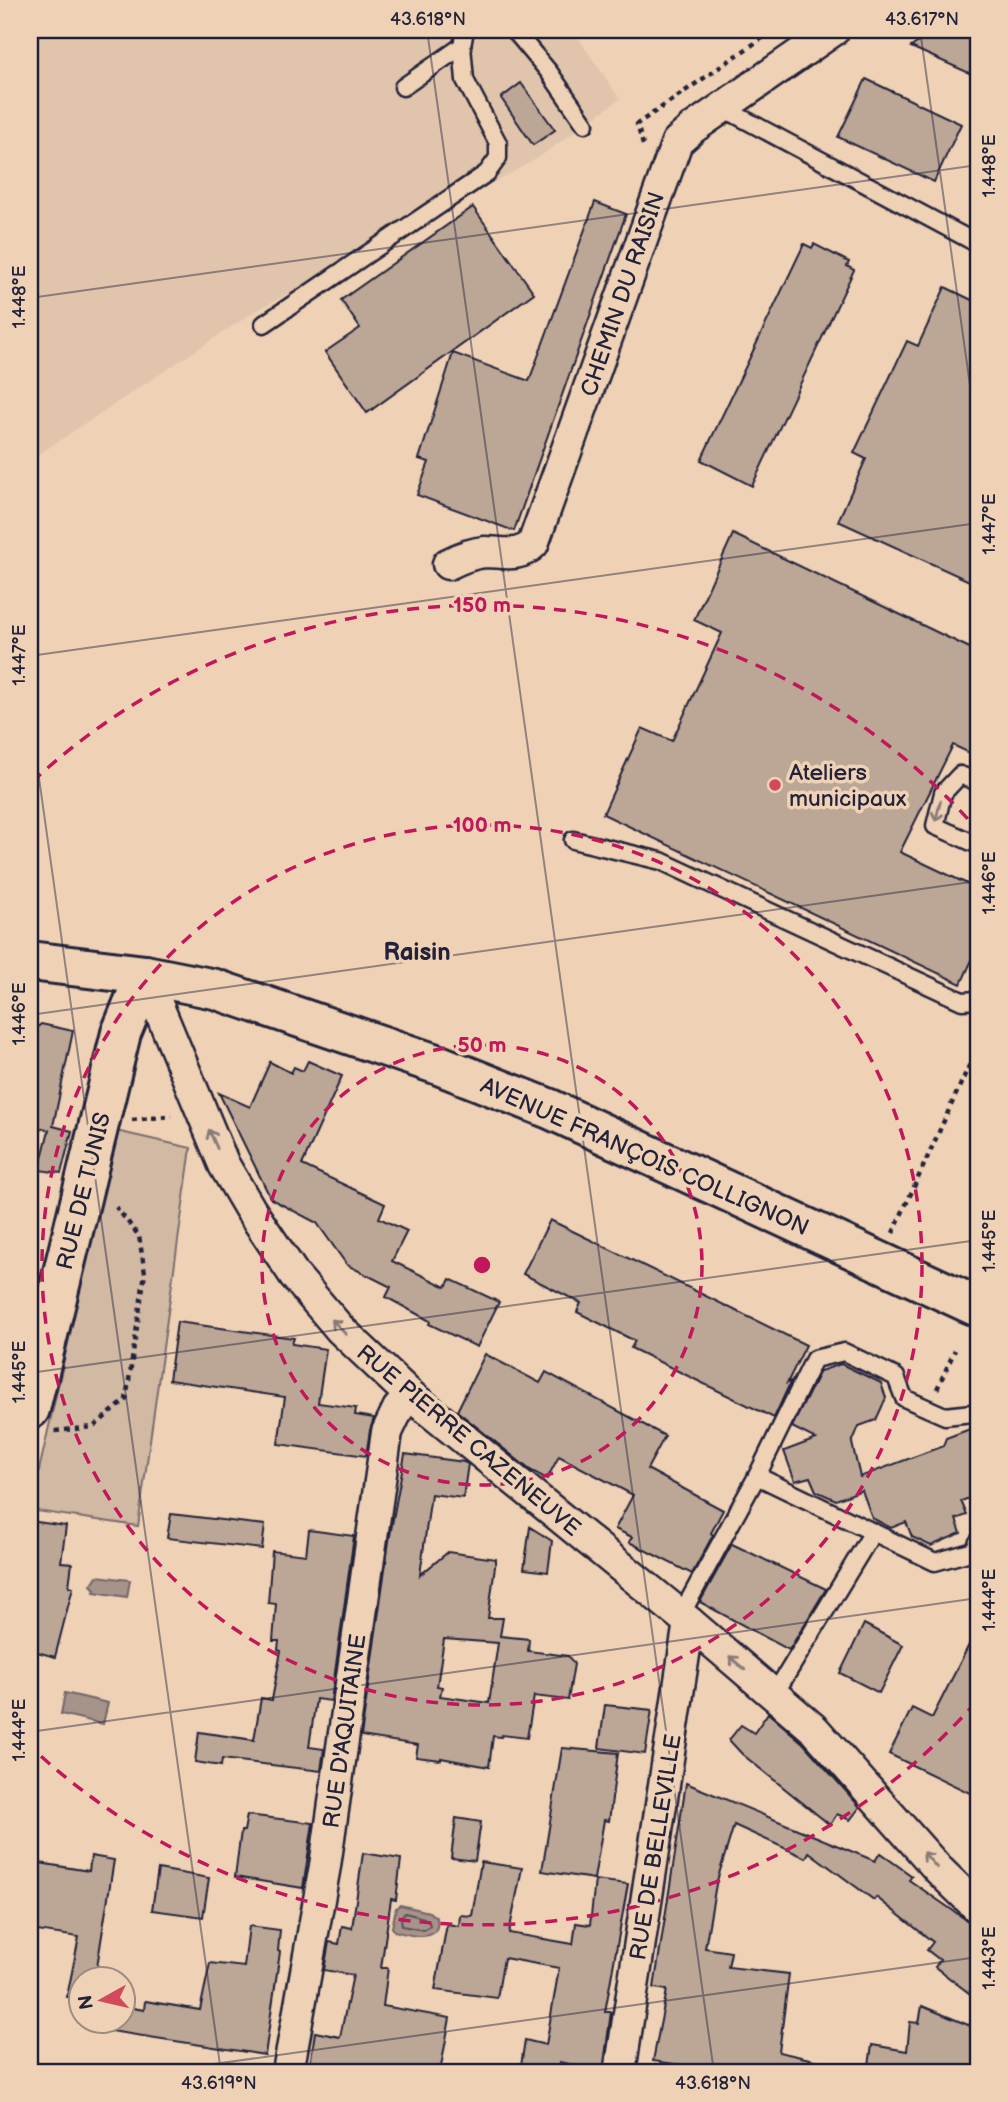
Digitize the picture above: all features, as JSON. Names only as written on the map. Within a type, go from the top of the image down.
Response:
[{"type":"street","name":"CHEMIN DU RAISIN","points":[[448,564],[474,554],[512,554],[526,551],[533,544],[677,142],[834,30]]},
{"type":"street","points":[[30,961],[145,975]]},
{"type":"street","name":"AVENUE FRANÇOIS COLLIGNON","points":[[145,975],[225,992],[464,1075],[562,1115],[978,1307]]},
{"type":"street","name":"RUE PIERRE CAZENEUVE","points":[[145,975],[224,1164],[250,1209],[295,1276],[340,1329],[410,1395],[685,1619],[815,1730],[939,1870],[978,1908]]},
{"type":"street","name":"RUE DE TUNIS","points":[[38,1421],[121,1033],[145,975]]},
{"type":"street","name":"RUE D'AQUITAINE","points":[[288,2072],[325,1866],[387,1432],[398,1409],[410,1395]]},
{"type":"street","name":"RUE DE BELLEVILLE","points":[[620,2072],[685,1619]]},
{"type":"lane","points":[[264,324],[487,173],[498,158],[498,143],[465,80],[462,46],[465,30]]},
{"type":"lane","points":[[514,30],[549,72],[585,124]]},
{"type":"lane","points":[[403,87],[462,46]]},
{"type":"lane","points":[[723,108],[978,244]]},
{"type":"lane","points":[[978,782],[960,775],[943,793],[934,826],[978,845]]},
{"type":"lane","points":[[573,840],[661,860],[962,1001],[978,1000]]},
{"type":"lane","points":[[685,1619],[814,1359],[844,1352],[896,1377],[904,1398],[945,1416],[972,1413],[978,1416]]},
{"type":"lane","points":[[757,1476],[935,1562],[974,1551],[978,1542]]},
{"type":"lane","points":[[775,1695],[873,1532]]},
{"type":"path","points":[[892,1235],[978,1046]]},
{"type":"path","points":[[38,1421],[93,1427],[126,1400],[145,1273],[139,1236],[115,1208],[118,1195]]},
{"type":"path","points":[[928,1409],[955,1350]]},
{"type":"shaded area","points":[[30,30],[573,30],[620,99],[535,160],[254,312],[30,460]]},
{"type":"shaded area","points":[[116,1131],[191,1148],[138,1526],[30,1510]]},
{"type":"water","points":[[97,1576],[130,1580],[127,1597],[94,1592],[95,1589],[91,1585]]},
{"type":"water","points":[[65,1693],[108,1703],[103,1724],[61,1714]]},
{"type":"water","points":[[400,1905],[429,1912],[437,1918],[434,1932],[423,1936],[394,1931],[392,1927],[396,1908]]},
{"type":"building","points":[[937,30],[978,30],[978,77],[911,47]]},
{"type":"building","points":[[866,79],[961,124],[934,182],[838,137]]},
{"type":"building","points":[[521,83],[555,130],[533,145],[501,98]]},
{"type":"building","points":[[595,202],[626,214],[514,531],[417,495],[429,462],[419,459],[453,353],[529,381]]},
{"type":"building","points":[[473,207],[534,293],[367,413],[325,352],[360,328],[341,300]]},
{"type":"building","points":[[804,244],[812,248],[814,244],[849,262],[847,266],[854,270],[752,486],[701,460]]},
{"type":"building","points":[[945,287],[978,303],[978,585],[838,521],[866,459],[854,453],[907,341],[918,346]]},
{"type":"building","name":"Ateliers municipaux","points":[[733,534],[978,652],[978,757],[953,745],[900,852],[978,889],[978,947],[961,984],[603,814],[642,728],[672,741],[722,633],[694,620]]},
{"type":"building","points":[[41,1024],[73,1031],[53,1126],[72,1131],[61,1173],[39,1170],[49,1130],[30,1126],[30,1034]]},
{"type":"building","points":[[308,1061],[342,1076],[302,1165],[385,1204],[379,1218],[407,1231],[392,1261],[446,1287],[450,1279],[499,1302],[477,1347],[429,1324],[430,1321],[386,1297],[391,1287],[347,1265],[317,1223],[271,1199],[219,1093],[250,1107],[270,1062],[291,1073],[294,1067],[303,1071]]},
{"type":"building","points":[[550,1220],[806,1345],[787,1383],[791,1381],[774,1418],[631,1348],[635,1341],[577,1312],[581,1303],[523,1274]]},
{"type":"building","points":[[177,1322],[294,1338],[292,1344],[326,1349],[318,1403],[356,1408],[355,1415],[374,1418],[366,1456],[278,1444],[285,1397],[169,1380]]},
{"type":"building","points":[[485,1354],[540,1383],[546,1372],[665,1436],[647,1469],[723,1510],[692,1574],[629,1542],[632,1537],[615,1529],[633,1495],[559,1456],[547,1479],[530,1470],[457,1411]]},
{"type":"building","points":[[841,1364],[881,1383],[886,1398],[876,1420],[859,1426],[852,1443],[860,1477],[943,1446],[946,1438],[978,1426],[978,1495],[961,1501],[967,1515],[956,1519],[961,1533],[931,1546],[912,1537],[906,1522],[891,1528],[872,1518],[862,1490],[836,1500],[816,1491],[810,1477],[795,1481],[784,1451],[816,1439],[792,1427],[820,1371]]},
{"type":"building","points":[[405,1454],[468,1464],[463,1498],[431,1494],[420,1575],[448,1552],[496,1559],[488,1618],[503,1618],[500,1636],[529,1639],[528,1651],[568,1656],[574,1664],[568,1700],[534,1696],[527,1738],[493,1736],[489,1767],[441,1758],[416,1757],[418,1745],[361,1736],[389,1541]],"holes":[[[444,1639],[498,1643],[489,1703],[440,1696],[442,1687],[437,1686]]]},
{"type":"building","points":[[171,1514],[265,1525],[262,1549],[167,1538]]},
{"type":"building","points":[[30,1521],[66,1526],[61,1562],[72,1563],[69,1586],[73,1587],[55,1657],[30,1650]]},
{"type":"building","points":[[530,1527],[552,1541],[548,1572],[524,1569]]},
{"type":"building","points":[[309,1530],[354,1536],[331,1701],[316,1699],[309,1747],[324,1749],[321,1771],[222,1759],[221,1766],[195,1762],[199,1732],[254,1740],[261,1698],[272,1700],[281,1651],[278,1650],[279,1641],[273,1641],[276,1604],[268,1603],[272,1551],[306,1555]]},
{"type":"building","points":[[732,1544],[826,1589],[789,1650],[700,1602]]},
{"type":"building","points":[[864,1624],[903,1645],[879,1693],[840,1673]]},
{"type":"building","points":[[978,1627],[978,1797],[889,1754],[912,1708],[932,1718]]},
{"type":"building","points":[[605,1705],[652,1710],[645,1754],[599,1748]]},
{"type":"building","points":[[768,1713],[803,1743],[860,1807],[850,1820],[837,1814],[830,1825],[742,1754],[729,1740],[741,1725],[754,1733]]},
{"type":"building","points":[[562,1748],[618,1753],[609,1821],[604,1820],[594,1879],[542,1871]]},
{"type":"building","points":[[686,1783],[875,1861],[880,1853],[912,1876],[909,1880],[978,1928],[978,2000],[935,1967],[940,1960],[927,1950],[933,1942],[876,1897],[874,1900],[809,1852],[806,1858],[734,1825],[716,1884],[705,1948],[731,1952],[728,1967],[789,1974],[779,2052],[823,2062],[822,2072],[763,2072],[709,2064],[709,2069],[653,2061],[667,1990],[654,1988]]},
{"type":"building","points":[[247,1815],[313,1823],[303,1888],[235,1877],[241,1831],[244,1831]]},
{"type":"building","points":[[456,1818],[481,1822],[475,1861],[451,1858]]},
{"type":"building","points":[[363,1853],[401,1859],[396,1900],[391,1899],[381,1968],[388,1968],[383,2006],[450,2018],[440,2072],[309,2072],[315,2032],[340,2037],[353,1975],[324,1970],[329,1942],[339,1944],[342,1926],[352,1928]]},
{"type":"building","points":[[91,1856],[114,1860],[97,1966],[73,1966],[79,1937],[30,1930],[30,1881],[33,1862],[89,1871]]},
{"type":"building","points":[[481,1862],[522,1868],[509,1933],[573,1944],[576,1923],[590,1925],[595,1880],[628,1884],[605,2012],[611,2012],[603,2071],[559,2062],[558,2072],[520,2072],[525,2040],[546,2045],[559,1968],[504,1958],[497,1998],[435,1990],[447,1924],[459,1926],[460,1915],[472,1916]]},
{"type":"building","points":[[158,1869],[209,1878],[203,1917],[152,1910]]},
{"type":"building","points":[[249,1926],[280,1930],[280,1952],[265,2055],[136,2035],[136,2009],[144,2010],[145,2001],[200,2010],[210,1963],[244,1967]]},
{"type":"building","points":[[922,2006],[978,2029],[978,2072],[868,2072],[872,2045],[907,2051],[910,2022],[919,2023]]},
{"type":"place","name":"Ateliers municipaux","points":[[775,785]]},
{"type":"district","name":"Raisin","points":[[417,952]]}]
